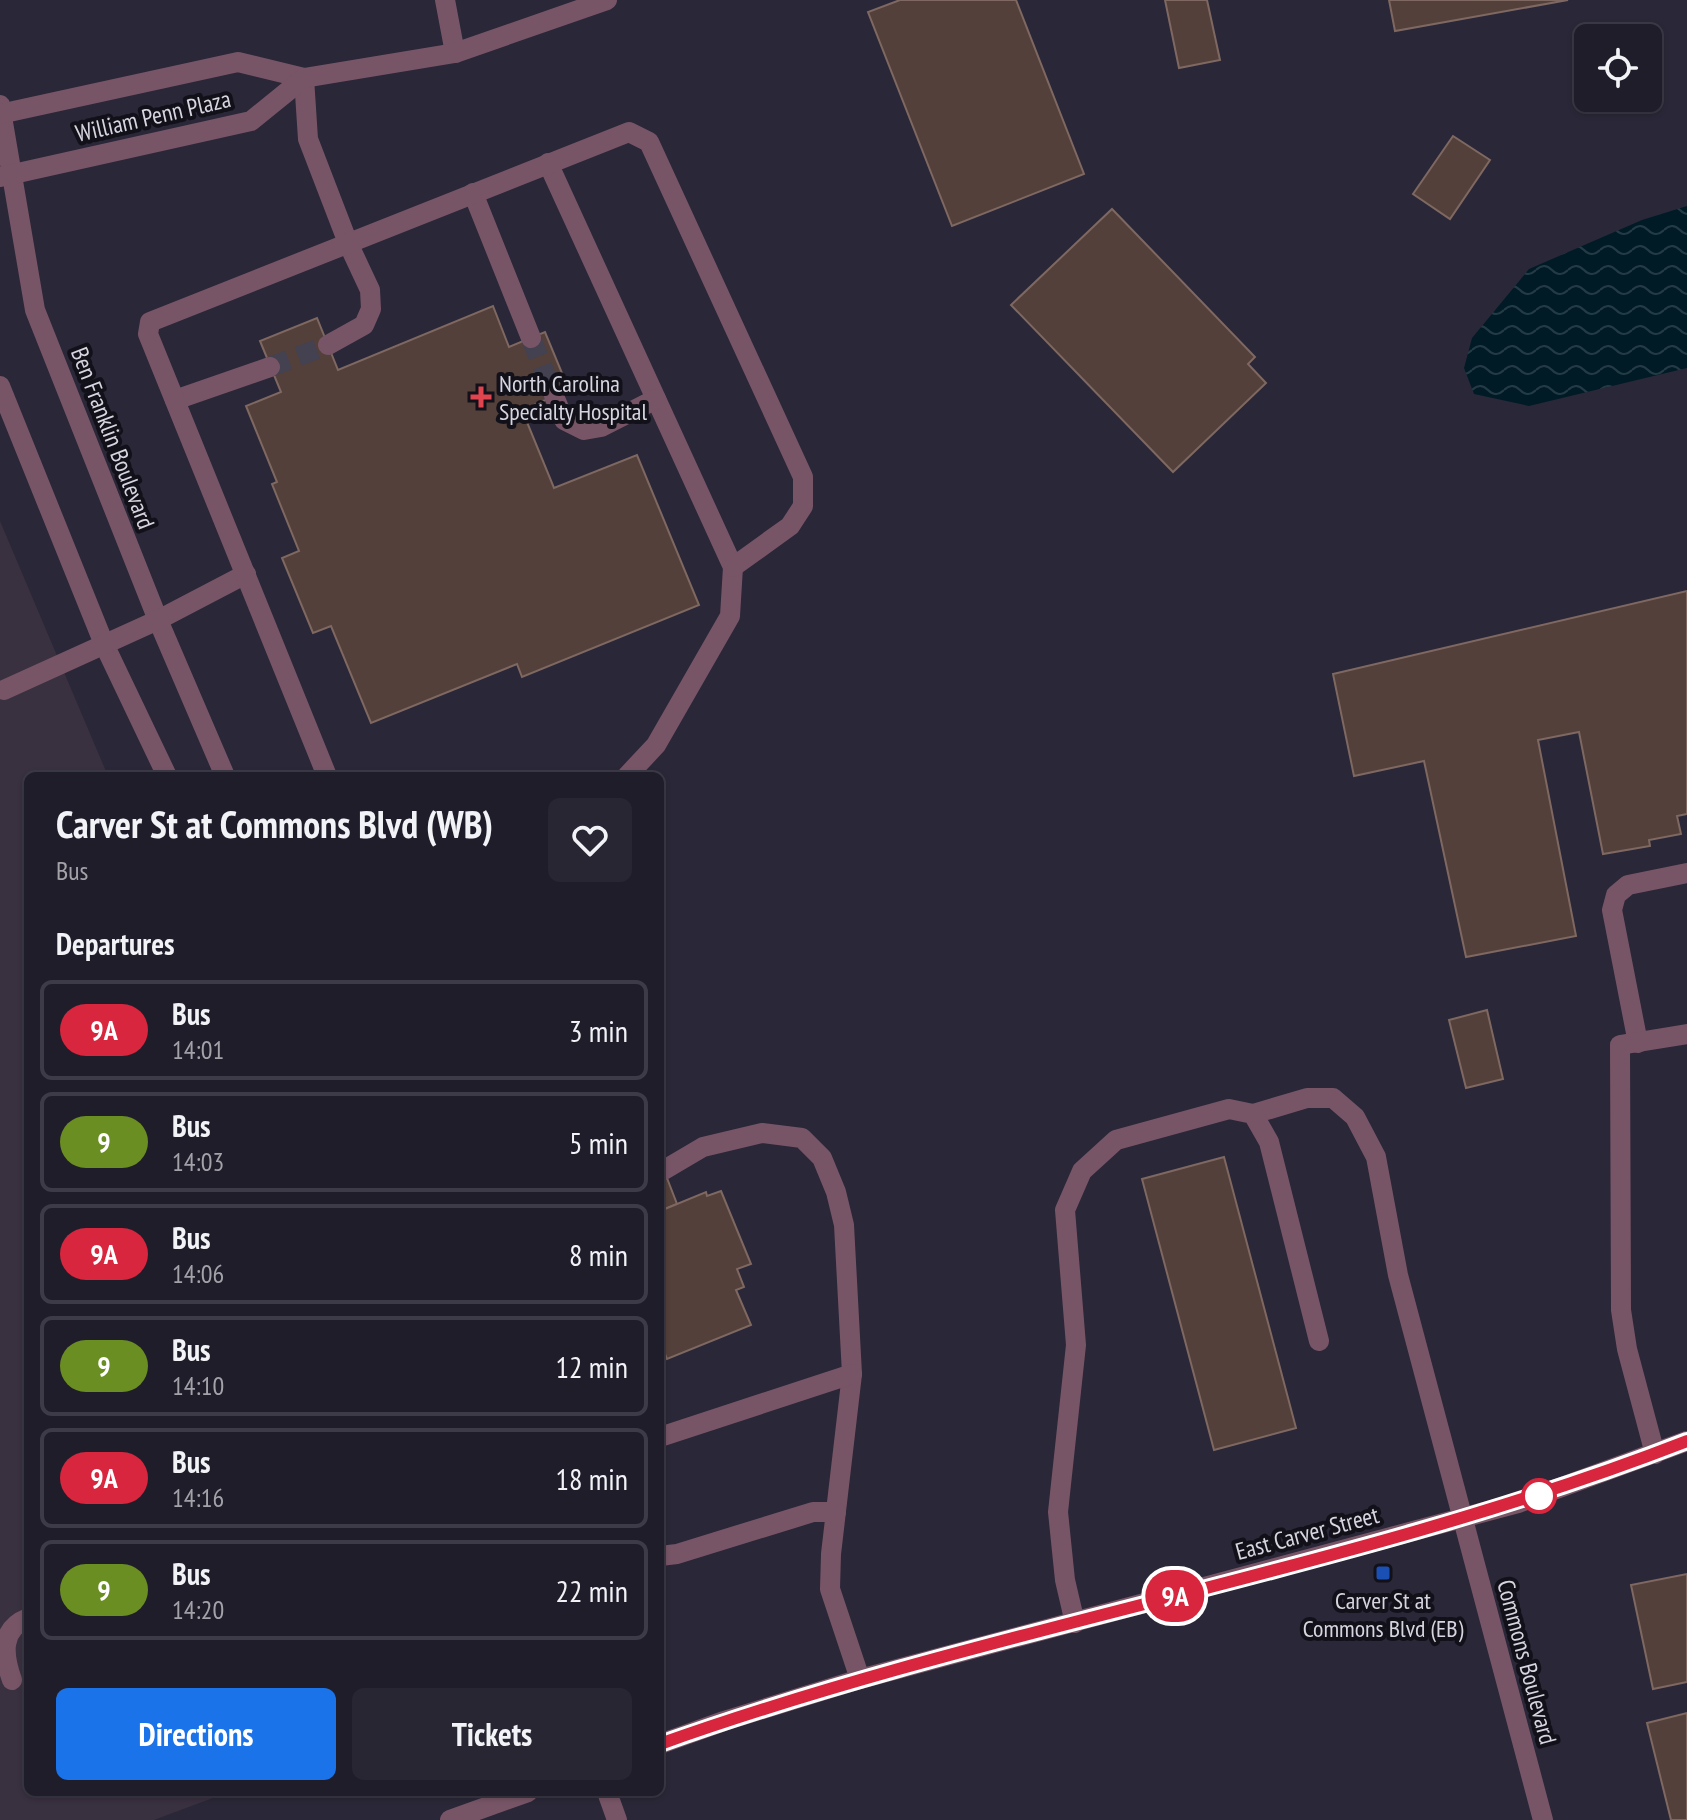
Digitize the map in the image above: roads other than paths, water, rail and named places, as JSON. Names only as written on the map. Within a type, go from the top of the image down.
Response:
[{"type":"street","points":[[445,0],[455,53]]},
{"type":"street","name":"William Penn Plaza","points":[[0,111],[238,62],[304,78],[455,53],[607,0]]},
{"type":"street","points":[[304,78],[308,139],[348,243],[370,290],[371,309],[364,325],[328,345]]},
{"type":"street","name":"William Penn Plaza","points":[[6,176],[251,121],[304,78]]},
{"type":"street","name":"Ben Franklin Boulevard","points":[[0,111],[6,176],[35,310],[158,620],[223,772]]},
{"type":"street","points":[[325,772],[148,334],[150,322],[629,132],[649,142],[803,477],[803,506],[790,526],[733,567]]},
{"type":"street","points":[[548,163],[733,567],[730,616],[656,745],[631,772]]},
{"type":"street","points":[[473,193],[531,338]]},
{"type":"street","points":[[175,400],[270,367]]},
{"type":"street","points":[[0,386],[104,644],[165,772]]},
{"type":"street","points":[[554,396],[564,420],[584,430],[601,427],[656,399]]},
{"type":"street","points":[[4,690],[158,620],[246,574]]},
{"type":"street","points":[[1638,1043],[1612,910],[1616,895],[1628,885],[1687,873]]},
{"type":"street","points":[[1655,1454],[1627,1349],[1621,1310],[1620,1045],[1687,1034]]},
{"type":"street","name":"Commons Boulevard","points":[[1253,1114],[1307,1098],[1333,1098],[1355,1117],[1376,1157],[1398,1275],[1543,1820]]},
{"type":"street","points":[[1075,1623],[1065,1580],[1058,1512],[1076,1345],[1065,1210],[1082,1171],[1116,1140],[1229,1109],[1253,1114],[1269,1142],[1319,1341]]},
{"type":"street","points":[[664,1170],[703,1147],[762,1133],[802,1138],[822,1158],[836,1192],[844,1225],[852,1374],[830,1589],[860,1679]]},
{"type":"street","points":[[664,1436],[852,1374]]},
{"type":"street","name":"East Carver Street","points":[[664,1743],[860,1679],[1518,1503],[1687,1441]]},
{"type":"street","points":[[664,1556],[813,1512],[836,1512]]},
{"type":"street","points":[[12,1680],[3,1655],[5,1642],[11,1628],[24,1620]]},
{"type":"street","points":[[450,1820],[517,1796]]},
{"type":"street","points":[[608,1796],[617,1820]]},
{"type":"water","points":[[1687,206],[1687,368],[1529,406],[1474,394],[1464,368],[1472,338],[1529,269],[1642,220]]},
{"type":"tunnel","points":[[531,338],[554,396]]},
{"type":"tunnel","points":[[270,367],[328,345]]},
{"type":"place","name":"North Carolina Specialty Hospital","points":[[481,397]]},
{"type":"place","name":"Carver St at Commons Blvd (EB)","points":[[1383,1573]]}]
